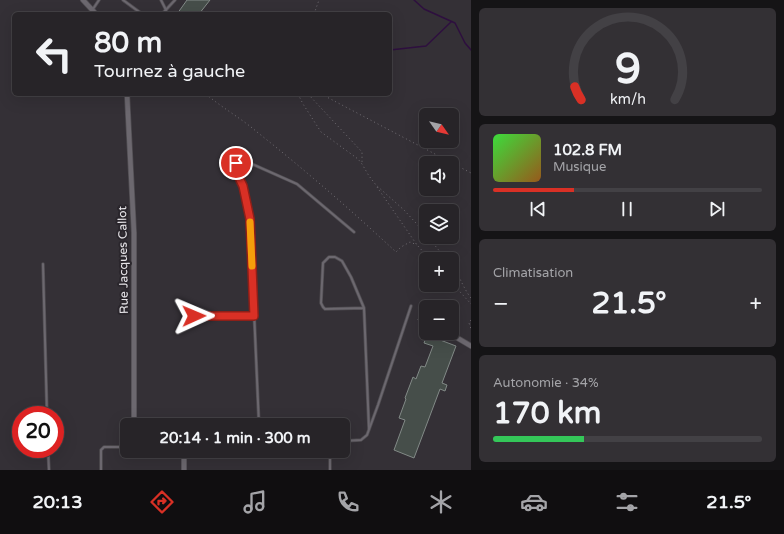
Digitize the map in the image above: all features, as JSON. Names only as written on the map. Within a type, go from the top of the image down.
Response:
[{"type":"street","points":[[83,0],[92,10]]},
{"type":"street","name":"Rue Jacques Callot","points":[[127,96],[134,233],[134,418]]},
{"type":"street","points":[[459,339],[471,346]]},
{"type":"street","points":[[184,458],[184,470]]},
{"type":"lane","points":[[92,10],[99,0]]},
{"type":"lane","points":[[123,0],[139,12]]},
{"type":"lane","points":[[161,0],[166,10],[175,0]]},
{"type":"lane","points":[[259,418],[250,219],[243,186],[234,167],[236,163],[243,160],[297,184],[354,232]]},
{"type":"lane","points":[[364,308],[326,309],[322,307],[323,263],[328,258],[335,257],[342,261],[351,277],[364,308],[369,429]]},
{"type":"lane","points":[[43,264],[47,406]]},
{"type":"lane","points":[[350,441],[360,440],[367,435],[411,306]]},
{"type":"lane","points":[[194,316],[254,316]]},
{"type":"lane","points":[[101,470],[101,450],[104,447],[120,447]]},
{"type":"lane","points":[[48,458],[49,470]]},
{"type":"lane","points":[[330,458],[330,470]]},
{"type":"path","points":[[315,12],[319,0]]},
{"type":"path","points":[[208,96],[262,136],[347,207],[396,252],[410,242],[417,244]]},
{"type":"path","points":[[299,96],[321,132],[362,164],[424,252]]},
{"type":"path","points":[[310,96],[362,152],[362,164]]},
{"type":"path","points":[[325,96],[471,173]]},
{"type":"path","points":[[376,185],[404,210],[419,226]]},
{"type":"path","points":[[434,244],[440,252]]},
{"type":"path","points":[[459,275],[471,298]]},
{"type":"path","points":[[459,291],[471,304]]},
{"type":"path","points":[[471,320],[469,323],[471,329]]},
{"type":"building","points":[[187,0],[210,0],[201,12],[178,12]]},
{"type":"building","points":[[425,340],[440,340],[456,346],[442,383],[447,385],[445,391],[440,389],[414,458],[394,450],[405,420],[399,418],[406,399],[405,398],[413,377],[416,379],[421,366],[425,367],[433,346],[424,343]]},
{"type":"waterway","points":[[414,0],[424,9],[455,23],[465,43],[471,50]]},
{"type":"waterway","points":[[392,50],[426,46],[451,22]]},
{"type":"slow traffic","points":[[250,222],[252,266]]},
{"type":"route","points":[[194,316],[254,316],[250,219],[243,186],[234,167],[236,163]]}]
